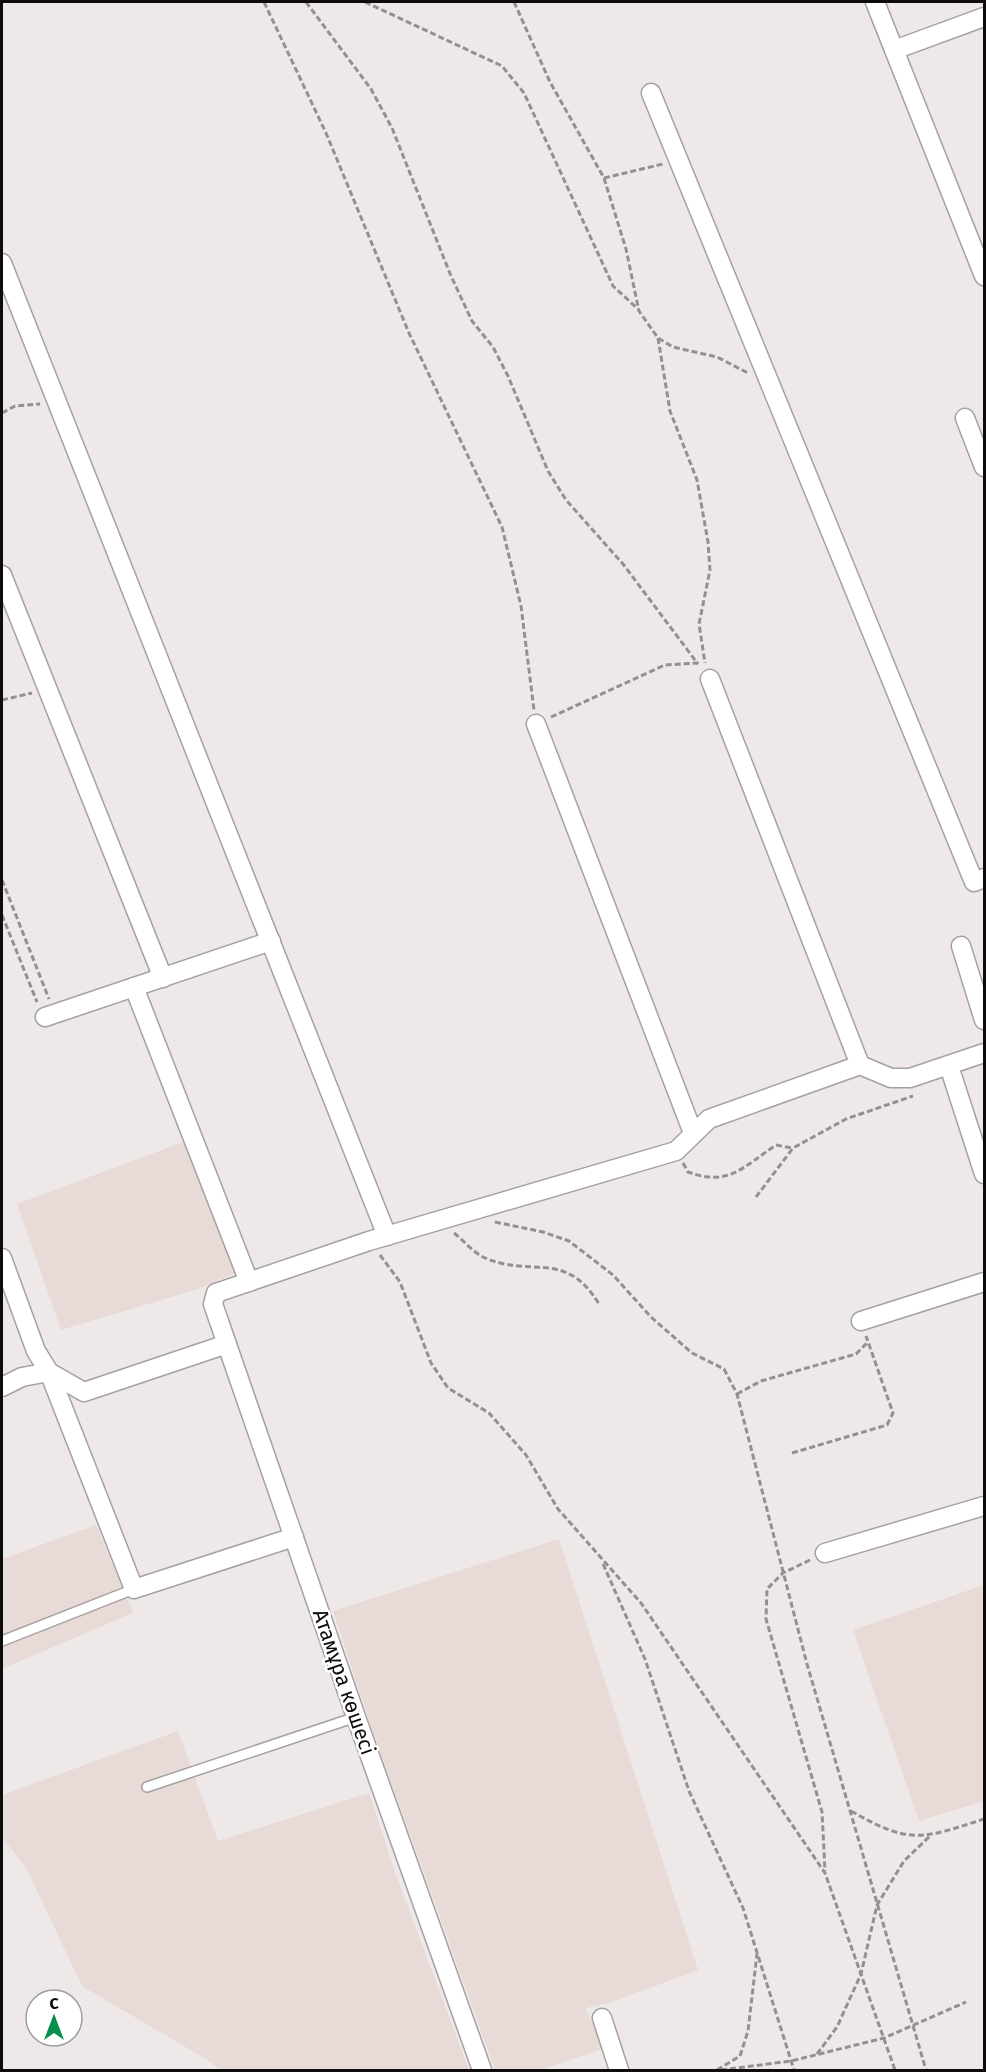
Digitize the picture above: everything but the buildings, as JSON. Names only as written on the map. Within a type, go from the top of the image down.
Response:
[{"type":"street","points":[[875,2],[984,276]]},
{"type":"street","points":[[894,50],[984,17]]},
{"type":"street","points":[[651,93],[974,882],[984,878]]},
{"type":"street","points":[[2,263],[271,941],[378,1239]]},
{"type":"street","points":[[965,418],[984,467]]},
{"type":"street","points":[[2,575],[46,690],[163,978]]},
{"type":"street","points":[[710,680],[860,1065]]},
{"type":"street","points":[[536,724],[693,1133]]},
{"type":"street","points":[[52,1015],[271,941]]},
{"type":"street","points":[[961,946],[984,1020]]},
{"type":"street","points":[[135,987],[249,1282],[439,1220],[676,1151],[709,1119],[860,1065],[891,1078],[910,1078],[984,1053]]},
{"type":"street","points":[[949,1066],[984,1174]]},
{"type":"street","points":[[2,1258],[36,1351],[49,1372],[135,1589],[294,1536]]},
{"type":"street","name":"Атамұра көшесі","points":[[249,1282],[216,1293],[213,1304],[356,1717],[482,2070]]},
{"type":"street","points":[[861,1321],[984,1282]]},
{"type":"street","points":[[2,1387],[22,1377],[49,1372],[84,1392],[227,1344]]},
{"type":"street","points":[[825,1553],[984,1506]]},
{"type":"street","points":[[602,2019],[620,2070]]},
{"type":"lane","points":[[2,1641],[135,1589]]},
{"type":"lane","points":[[147,1787],[356,1717]]},
{"type":"path","points":[[264,2],[326,133],[409,333],[502,527],[521,606],[536,724],[665,665],[698,663]]},
{"type":"path","points":[[306,2],[371,89],[392,128],[451,276],[472,321],[492,347],[508,376],[548,471],[566,500],[623,564],[710,680]]},
{"type":"path","points":[[365,2],[502,66],[524,93],[613,286],[639,311],[658,338],[674,347],[717,357],[771,386]]},
{"type":"path","points":[[514,2],[550,82],[604,177],[626,249],[639,311]]},
{"type":"path","points":[[604,177],[657,165],[680,163]]},
{"type":"path","points":[[658,338],[670,411],[697,480],[708,542],[710,570],[699,624],[703,658],[710,680]]},
{"type":"path","points":[[2,413],[15,406],[32,403],[58,405]]},
{"type":"path","points":[[2,700],[46,690]]},
{"type":"path","points":[[2,880],[52,1015]]},
{"type":"path","points":[[2,915],[34,998],[52,1015]]},
{"type":"path","points":[[756,1197],[793,1148],[846,1119],[922,1092]]},
{"type":"path","points":[[676,1151],[688,1172],[708,1179],[729,1176],[776,1145],[793,1148]]},
{"type":"path","points":[[439,1220],[481,1256],[496,1261],[569,1271],[587,1286],[599,1304]]},
{"type":"path","points":[[490,1221],[543,1232],[569,1241],[613,1275],[651,1317],[692,1353],[724,1369],[736,1395],[849,1810],[926,2070]]},
{"type":"path","points":[[378,1239],[400,1282],[431,1363],[448,1388],[489,1413],[525,1455],[558,1509],[641,1603],[825,1873],[895,2070]]},
{"type":"path","points":[[792,1453],[887,1425],[893,1413],[861,1321]]},
{"type":"path","points":[[736,1395],[761,1381],[856,1354],[868,1342]]},
{"type":"path","points":[[825,1553],[783,1573],[767,1589],[766,1619],[822,1812],[825,1873]]},
{"type":"path","points":[[601,1560],[645,1659],[689,1791],[743,1908],[794,2070]]},
{"type":"path","points":[[849,1810],[885,1830],[930,1836],[984,1819]]},
{"type":"path","points":[[816,2055],[837,2027],[861,1974],[877,1905],[904,1861],[930,1836]]},
{"type":"path","points":[[719,2070],[740,2056],[748,2031],[757,1953]]},
{"type":"path","points":[[719,2070],[791,2061],[884,2038],[966,2002]]},
{"type":"shaded area","points":[[186,1141],[236,1273],[198,1289],[61,1330],[17,1204]]},
{"type":"shaded area","points":[[96,1525],[133,1613],[2,1669],[2,1559]]},
{"type":"shaded area","points":[[559,1539],[698,1970],[609,2003],[586,2008],[603,2049],[540,2070],[495,2070],[372,1729],[333,1611]]},
{"type":"shaded area","points":[[984,1585],[984,1801],[919,1821],[853,1630]]},
{"type":"shaded area","points":[[178,1731],[218,1841],[369,1793],[396,1875],[469,2070],[220,2070],[209,2061],[82,1986],[27,1870],[2,1837],[2,1795]]}]
